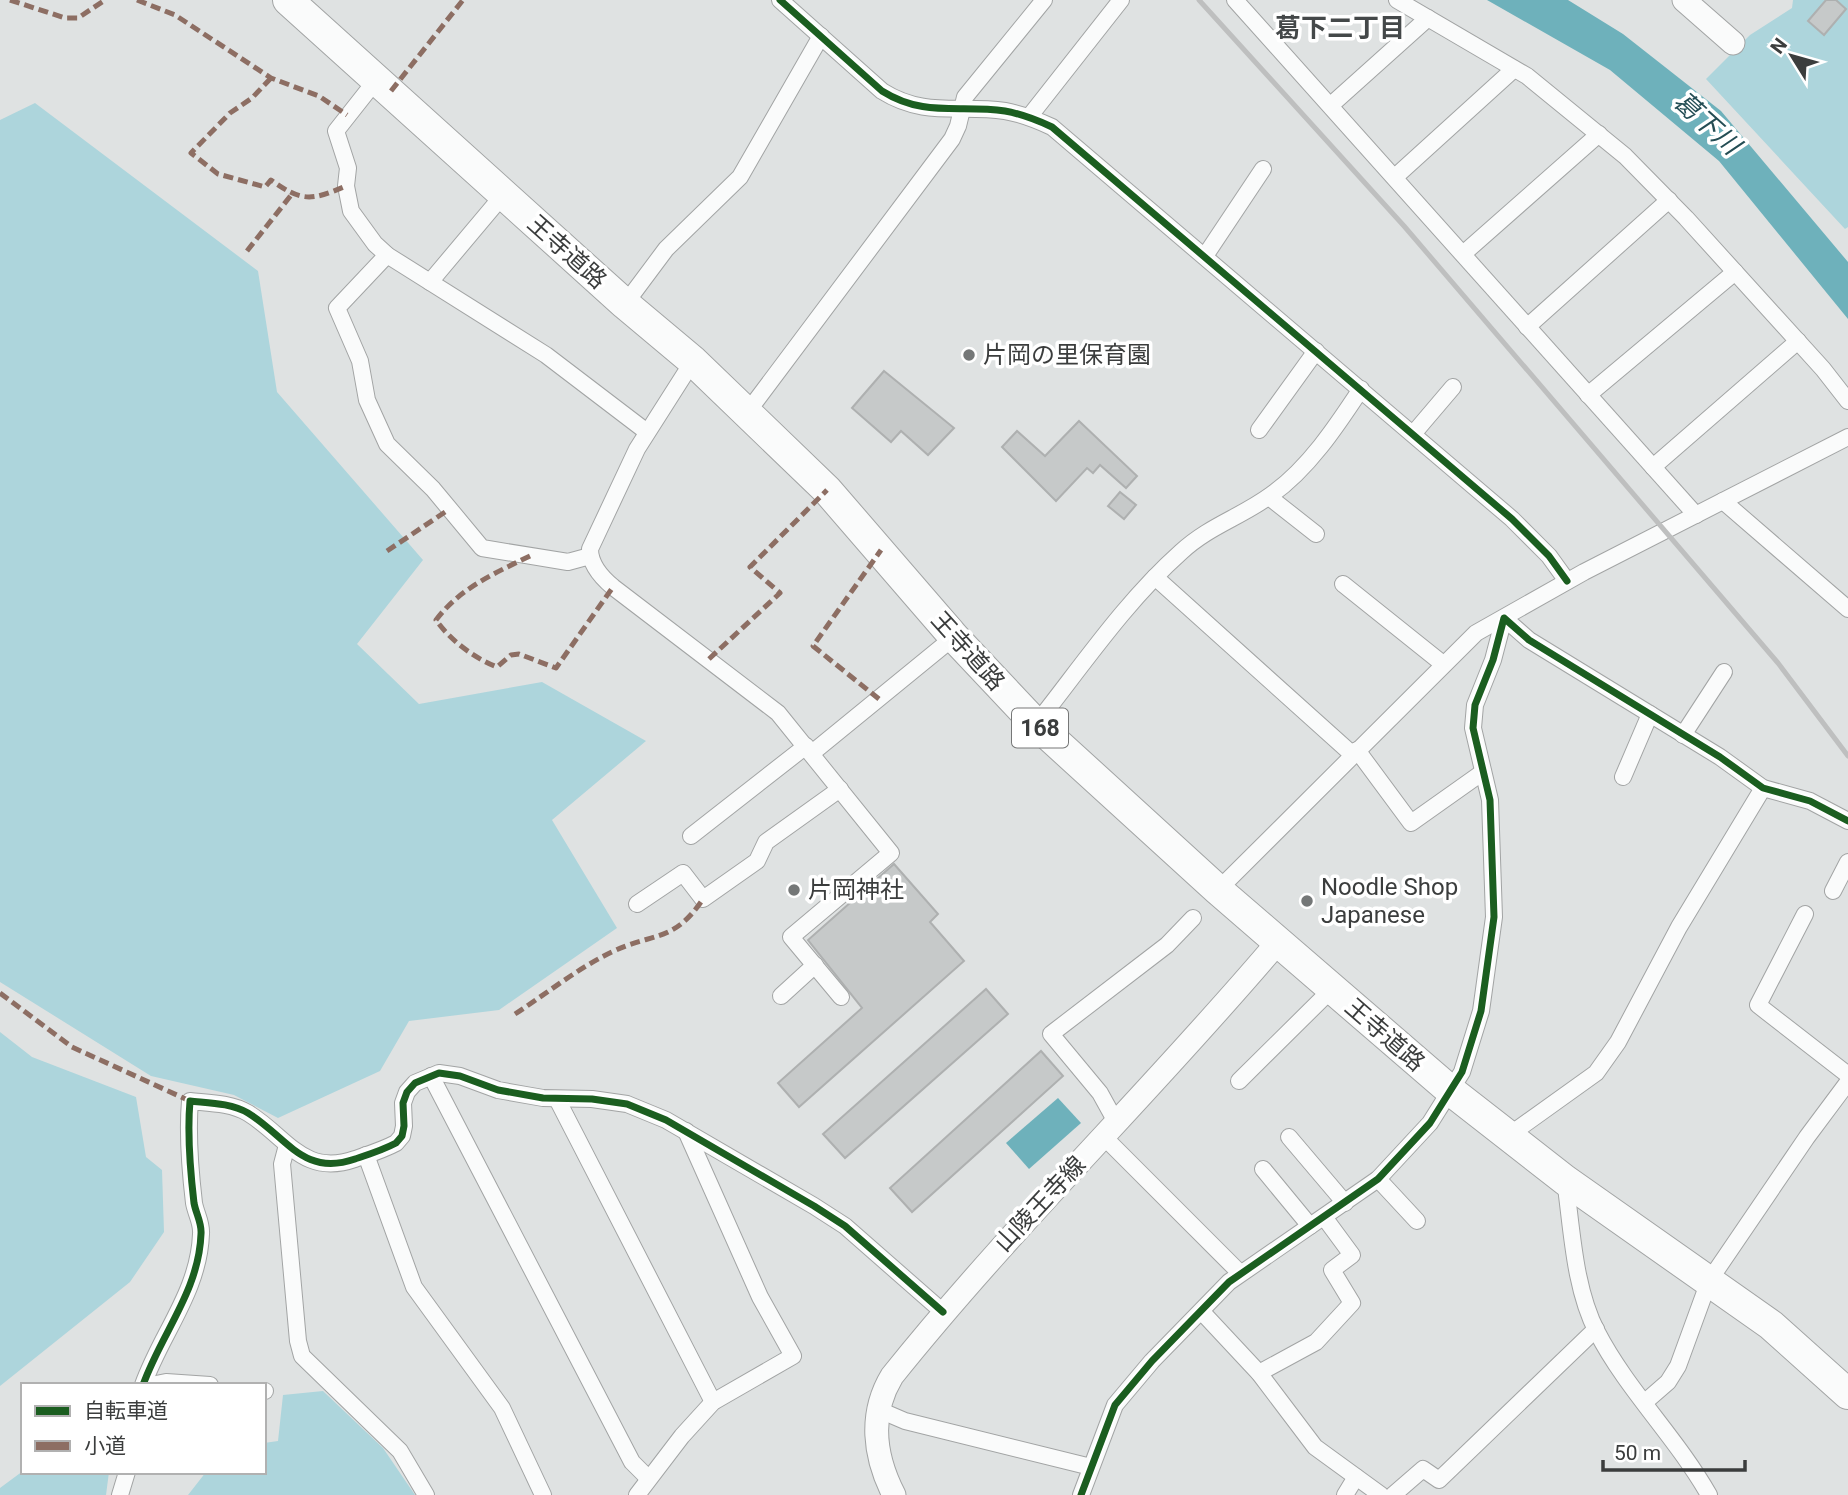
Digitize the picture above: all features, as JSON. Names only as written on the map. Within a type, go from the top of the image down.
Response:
[{"type":"highway","name":"王寺道路","points":[[288,0],[625,304],[693,361],[827,490],[954,637],[1036,724],[1218,890],[1451,1091],[1565,1180],[1771,1325],[1848,1394]]},
{"type":"main road","points":[[1684,0],[1733,43]]},
{"type":"main road","name":"山陵王寺線","points":[[894,1495],[877,1440],[877,1409],[892,1376],[943,1312],[1014,1231],[1214,1017],[1278,942]]},
{"type":"street","points":[[780,0],[897,101],[918,108],[1005,111],[1029,117],[1052,128],[1532,538],[1567,581]]},
{"type":"street","points":[[746,414],[952,139],[965,97],[1044,0]]},
{"type":"street","points":[[1029,117],[1121,0]]},
{"type":"street","points":[[1235,0],[1696,515]]},
{"type":"street","points":[[1397,0],[1514,69],[1599,134],[1669,200],[1798,341],[1848,401]]},
{"type":"street","points":[[1331,105],[1428,18]]},
{"type":"street","points":[[625,304],[666,250],[740,177],[821,36]]},
{"type":"street","points":[[1395,177],[1514,69]]},
{"type":"street","points":[[377,79],[336,131],[348,168],[345,186],[351,211],[359,226],[387,255],[546,355],[647,432]]},
{"type":"street","points":[[1463,254],[1599,134]]},
{"type":"street","points":[[1205,256],[1263,169]]},
{"type":"street","points":[[430,282],[504,194]]},
{"type":"street","points":[[1527,327],[1669,200]]},
{"type":"street","points":[[387,255],[337,308],[360,361],[368,400],[387,444],[433,489],[482,548],[568,562],[590,556]]},
{"type":"street","points":[[1588,395],[1735,272]]},
{"type":"street","points":[[1653,467],[1798,341]]},
{"type":"street","points":[[1259,430],[1316,351]]},
{"type":"street","points":[[693,361],[647,432],[590,549],[590,556],[606,581],[778,713],[891,853],[791,937],[842,997]]},
{"type":"street","points":[[1413,434],[1453,387]]},
{"type":"street","points":[[1036,724],[1155,578],[1205,530],[1269,497],[1311,457],[1361,390]]},
{"type":"street","points":[[1218,890],[1476,633],[1567,581],[1848,438]]},
{"type":"street","points":[[1269,497],[1316,534]]},
{"type":"street","points":[[1723,501],[1848,609]]},
{"type":"street","points":[[1155,578],[1355,752],[1411,823],[1483,772]]},
{"type":"street","points":[[1343,584],[1443,664]]},
{"type":"street","points":[[1503,618],[1529,640],[1650,714],[1763,788],[1810,801],[1848,821]]},
{"type":"street","points":[[1081,1495],[1109,1418],[1124,1391],[1240,1273],[1378,1179],[1430,1123],[1451,1091],[1472,1044],[1481,1011],[1494,917],[1490,800],[1473,728],[1475,705],[1493,660],[1503,618]]},
{"type":"street","points":[[691,836],[954,637]]},
{"type":"street","points":[[1683,735],[1724,672]]},
{"type":"street","points":[[1623,777],[1650,714]]},
{"type":"street","points":[[1508,1136],[1596,1073],[1618,1042],[1679,927],[1763,788]]},
{"type":"street","points":[[637,904],[683,873],[703,899],[757,861],[766,842],[840,789]]},
{"type":"street","points":[[1839,887],[1848,862]]},
{"type":"street","points":[[1805,914],[1758,1005],[1848,1075]]},
{"type":"street","points":[[1193,918],[1167,945],[1051,1034],[1100,1093],[1110,1129],[1240,1273]]},
{"type":"street","points":[[781,996],[815,965]]},
{"type":"street","points":[[1239,1081],[1332,989]]},
{"type":"street","points":[[144,1383],[151,1361],[180,1312],[197,1260],[201,1233],[190,1170],[190,1101],[229,1105],[247,1112],[287,1144],[316,1163],[327,1165],[383,1150],[402,1136],[407,1092],[415,1083],[448,1073],[498,1090],[557,1099],[592,1099],[627,1104],[686,1131],[845,1226],[943,1312]]},
{"type":"street","points":[[431,1076],[632,1462],[648,1478]]},
{"type":"street","points":[[1645,1402],[1668,1382],[1678,1366],[1709,1281],[1813,1128],[1848,1082]]},
{"type":"street","points":[[557,1099],[713,1402]]},
{"type":"street","points":[[637,1495],[648,1478],[713,1402],[793,1356],[760,1297],[686,1131]]},
{"type":"street","points":[[1289,1138],[1345,1203]]},
{"type":"street","points":[[287,1144],[282,1164],[298,1341],[302,1356],[400,1451],[426,1495]]},
{"type":"street","points":[[366,1156],[414,1287],[502,1408],[543,1495]]},
{"type":"street","points":[[1263,1170],[1310,1226]]},
{"type":"street","points":[[1378,1179],[1417,1221]]},
{"type":"street","points":[[1565,1180],[1585,1298],[1596,1329],[1687,1458],[1709,1495]]},
{"type":"street","points":[[1259,1374],[1316,1342],[1352,1303],[1332,1270],[1352,1255],[1324,1217]]},
{"type":"street","points":[[1202,1312],[1259,1374],[1315,1447],[1381,1495]]},
{"type":"street","points":[[1393,1495],[1423,1469],[1438,1480],[1596,1329]]},
{"type":"street","points":[[161,1383],[181,1383]]},
{"type":"street","points":[[877,1409],[905,1421],[1091,1467]]},
{"type":"street","points":[[120,1495],[126,1474]]},
{"type":"street","points":[[1345,1495],[1356,1477]]},
{"type":"shaded area","points":[[1793,0],[1848,0],[1848,227],[1845,229],[1706,79],[1750,35],[1792,8]]},
{"type":"shaded area","points":[[35,103],[258,271],[277,392],[423,560],[357,644],[419,704],[542,682],[646,741],[552,820],[617,928],[499,1010],[409,1021],[380,1071],[278,1118],[234,1095],[151,1076],[0,982],[0,120]]},
{"type":"shaded area","points":[[0,1032],[32,1057],[136,1097],[146,1157],[162,1170],[164,1232],[130,1282],[0,1386]]},
{"type":"shaded area","points":[[323,1391],[383,1448],[415,1495],[188,1495],[204,1474],[266,1474],[266,1443],[278,1441],[283,1395]]},
{"type":"shaded area","points":[[21,1472],[109,1474],[106,1495],[0,1495],[0,1488]]},
{"type":"water","name":"葛下川","points":[[1487,0],[1568,0],[1623,34],[1721,111],[1848,262],[1848,319],[1719,161],[1610,70]]},
{"type":"water","points":[[1058,1098],[1081,1123],[1029,1169],[1006,1143]]},
{"type":"building","points":[[1826,0],[1836,0],[1846,9],[1824,35],[1808,21]]},
{"type":"building","points":[[884,371],[954,428],[928,455],[901,431],[891,442],[852,408]]},
{"type":"building","points":[[1079,421],[1137,476],[1126,488],[1100,465],[1093,473],[1087,468],[1056,501],[1002,447],[1017,431],[1045,456]]},
{"type":"building","points":[[1120,492],[1136,505],[1124,519],[1108,506]]},
{"type":"building","points":[[894,864],[938,914],[930,922],[964,961],[799,1107],[778,1083],[862,1008],[808,940]]},
{"type":"building","points":[[986,989],[1008,1014],[845,1158],[823,1134]]},
{"type":"building","points":[[1041,1051],[1063,1076],[912,1212],[890,1188]]},
{"type":"railway","points":[[1199,0],[1404,226],[1778,663],[1848,756]]},
{"type":"marked path","points":[[10,0],[65,18],[78,18],[105,0]]},
{"type":"marked path","points":[[137,0],[175,15],[271,78],[319,96],[347,115]]},
{"type":"marked path","points":[[391,91],[463,0]]},
{"type":"marked path","points":[[271,78],[252,98],[230,113],[191,153],[218,174],[265,187],[271,180],[299,196],[315,196],[346,186]]},
{"type":"marked path","points":[[247,251],[292,194]]},
{"type":"marked path","points":[[709,659],[780,593],[750,567],[827,490]]},
{"type":"marked path","points":[[387,551],[448,510]]},
{"type":"marked path","points":[[879,699],[813,646],[881,550]]},
{"type":"marked path","points":[[530,556],[467,590],[436,620],[463,648],[497,667],[511,655],[519,654],[556,668],[613,587]]},
{"type":"marked path","points":[[515,1014],[599,958],[672,930],[682,923],[703,899]]},
{"type":"marked path","points":[[0,993],[72,1047],[190,1101]]},
{"type":"cycle path","points":[[780,0],[882,91],[898,99],[928,107],[1005,111],[1052,127],[1512,519],[1549,556],[1567,581]]},
{"type":"cycle path","points":[[1081,1495],[1115,1405],[1152,1361],[1229,1282],[1378,1179],[1430,1123],[1462,1072],[1481,1011],[1494,917],[1490,800],[1473,728],[1475,705],[1493,660],[1504,618],[1529,640],[1720,757],[1763,788],[1810,801],[1848,821]]},
{"type":"cycle path","points":[[144,1383],[187,1293],[199,1255],[201,1230],[191,1177],[190,1101],[234,1107],[248,1113],[309,1159],[322,1163],[337,1163],[371,1154],[396,1143],[402,1136],[403,1103],[407,1092],[415,1083],[439,1073],[460,1076],[498,1090],[543,1098],[592,1099],[627,1104],[666,1120],[845,1226],[943,1312]]},
{"type":"place","name":"片岡の里保育園","points":[[969,355]]},
{"type":"place","name":"片岡神社","points":[[794,890]]},
{"type":"place","name":"Noodle Shop Japanese","points":[[1307,901]]},
{"type":"district","name":"葛下二丁目","points":[[1340,28]]}]
